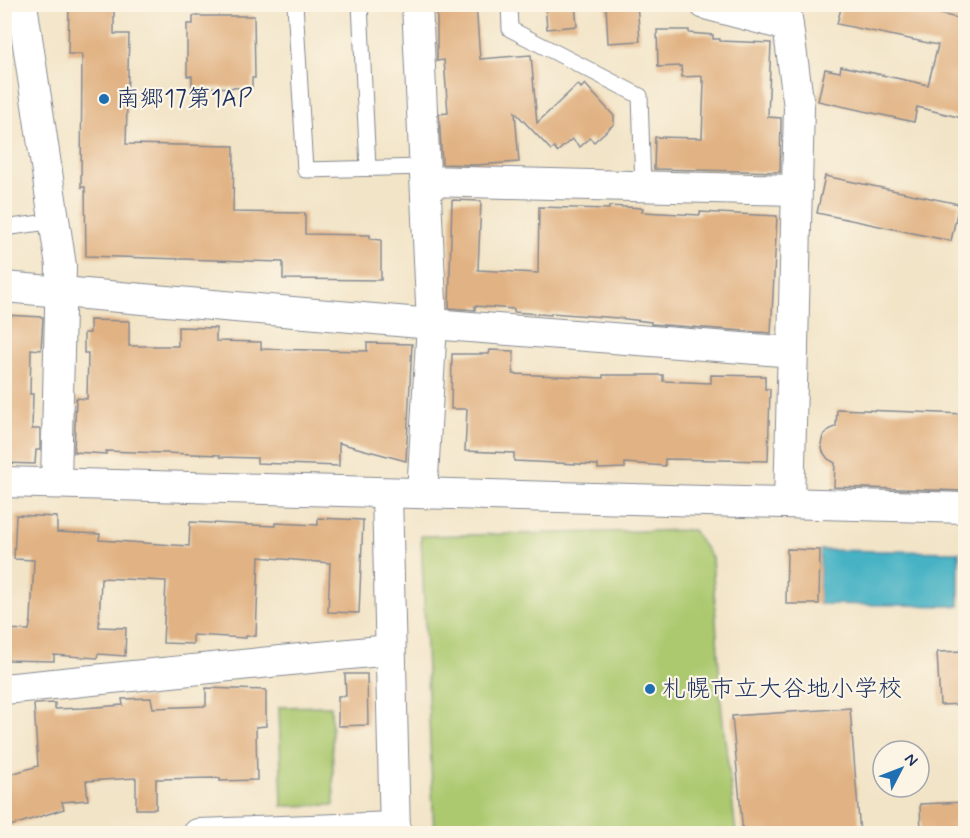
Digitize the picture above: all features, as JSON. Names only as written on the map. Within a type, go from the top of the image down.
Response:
[{"type":"street","points":[[22,4],[62,266],[56,483]]},
{"type":"street","points":[[417,4],[432,324],[422,493]]},
{"type":"street","points":[[705,4],[786,15],[799,107],[789,503]]},
{"type":"street","points":[[425,174],[643,187],[796,190]]},
{"type":"street","points":[[4,287],[793,352]]},
{"type":"street","points":[[4,482],[966,508]]},
{"type":"street","points":[[198,834],[395,830],[387,493]]},
{"type":"street","points":[[4,689],[389,650]]},
{"type":"lane","points":[[295,4],[304,170],[368,168],[425,174]]},
{"type":"lane","points":[[360,4],[368,168]]},
{"type":"lane","points":[[509,4],[510,29],[640,96],[643,187]]},
{"type":"lane","points":[[4,228],[55,221]]},
{"type":"green space","points":[[693,530],[712,558],[722,714],[736,833],[434,833],[421,536]]},
{"type":"green space","points":[[331,706],[334,805],[282,806],[279,707]]},
{"type":"water","points":[[820,550],[959,552],[959,606],[819,604]]},
{"type":"building","name":"南郷17第1AP","points":[[69,4],[114,4],[114,34],[129,34],[126,144],[234,146],[233,212],[305,213],[305,234],[370,235],[370,239],[381,240],[381,280],[283,279],[283,262],[86,256],[85,187],[81,187],[82,54],[68,54]]},
{"type":"building","points":[[437,4],[476,4],[480,59],[531,55],[537,123],[578,84],[581,88],[585,84],[614,116],[614,124],[594,142],[590,138],[580,147],[572,139],[557,152],[554,148],[551,150],[515,112],[519,162],[475,165],[442,164],[439,114],[448,113],[444,60],[437,61]]},
{"type":"building","points":[[545,4],[575,4],[577,26],[547,29]]},
{"type":"building","points":[[637,4],[640,41],[608,43],[606,6]]},
{"type":"building","points":[[842,4],[898,4],[966,20],[966,119],[917,107],[914,122],[818,101],[825,69],[840,72],[841,66],[928,85],[938,45],[837,24]]},
{"type":"building","points":[[193,16],[254,16],[255,78],[252,78],[252,88],[192,87],[192,76],[187,76],[187,24],[193,24]]},
{"type":"building","points":[[657,30],[689,30],[689,33],[713,35],[713,39],[720,39],[720,41],[771,43],[768,117],[781,118],[780,172],[654,169],[655,137],[702,138],[704,81],[702,82],[702,76],[682,77],[681,66],[658,67]]},
{"type":"building","points":[[825,176],[959,204],[951,241],[817,213]]},
{"type":"building","points":[[452,200],[481,201],[478,270],[538,273],[539,207],[609,209],[609,206],[643,208],[642,212],[777,216],[771,333],[651,324],[651,322],[618,318],[514,312],[514,309],[475,306],[475,310],[449,308]]},
{"type":"building","points":[[4,315],[43,317],[41,350],[31,349],[32,429],[40,429],[40,450],[36,450],[35,464],[4,463]]},
{"type":"building","points":[[90,320],[129,321],[129,346],[178,346],[178,327],[216,328],[216,341],[261,342],[261,349],[367,351],[367,343],[412,344],[406,461],[339,443],[339,466],[257,463],[257,458],[220,457],[220,455],[74,452],[76,398],[87,399],[88,353],[84,353],[84,333],[90,333]]},
{"type":"building","points":[[490,350],[514,351],[513,374],[603,378],[603,375],[663,375],[663,381],[711,383],[711,375],[765,376],[765,389],[770,389],[768,461],[665,459],[665,466],[625,463],[625,468],[598,469],[598,465],[514,461],[514,453],[465,451],[467,409],[451,409],[452,354],[489,354]]},
{"type":"building","points":[[837,409],[966,414],[966,491],[834,487],[835,463],[828,459],[821,444],[823,436],[836,426]]},
{"type":"building","points":[[16,515],[57,517],[57,532],[100,534],[99,540],[189,546],[190,522],[275,526],[275,523],[318,525],[318,518],[363,520],[359,613],[328,612],[330,563],[259,557],[256,636],[246,636],[246,638],[193,635],[193,644],[163,643],[166,581],[101,578],[99,627],[126,628],[125,656],[98,654],[97,658],[54,655],[54,661],[4,660],[4,629],[29,630],[31,620],[34,560],[14,559]]},
{"type":"building","points":[[787,549],[820,550],[819,604],[786,604]]},
{"type":"building","points":[[966,651],[966,704],[940,705],[937,652]]},
{"type":"building","points":[[345,674],[367,674],[368,725],[338,726],[338,696],[346,696]]},
{"type":"building","points":[[206,688],[266,690],[266,726],[256,727],[257,780],[156,779],[156,809],[136,809],[136,778],[86,781],[88,800],[62,802],[64,809],[4,828],[4,776],[38,766],[34,704],[55,703],[55,709],[83,708],[123,705],[122,699],[151,698],[153,708],[206,706]]},
{"type":"building","points":[[850,708],[860,834],[743,834],[732,716]]},
{"type":"building","points":[[966,802],[966,834],[921,834],[920,804]]},
{"type":"place","name":"南郷17第1AP","points":[[104,99]]},
{"type":"place","name":"札幌市立大谷地小学校","points":[[650,689]]}]
